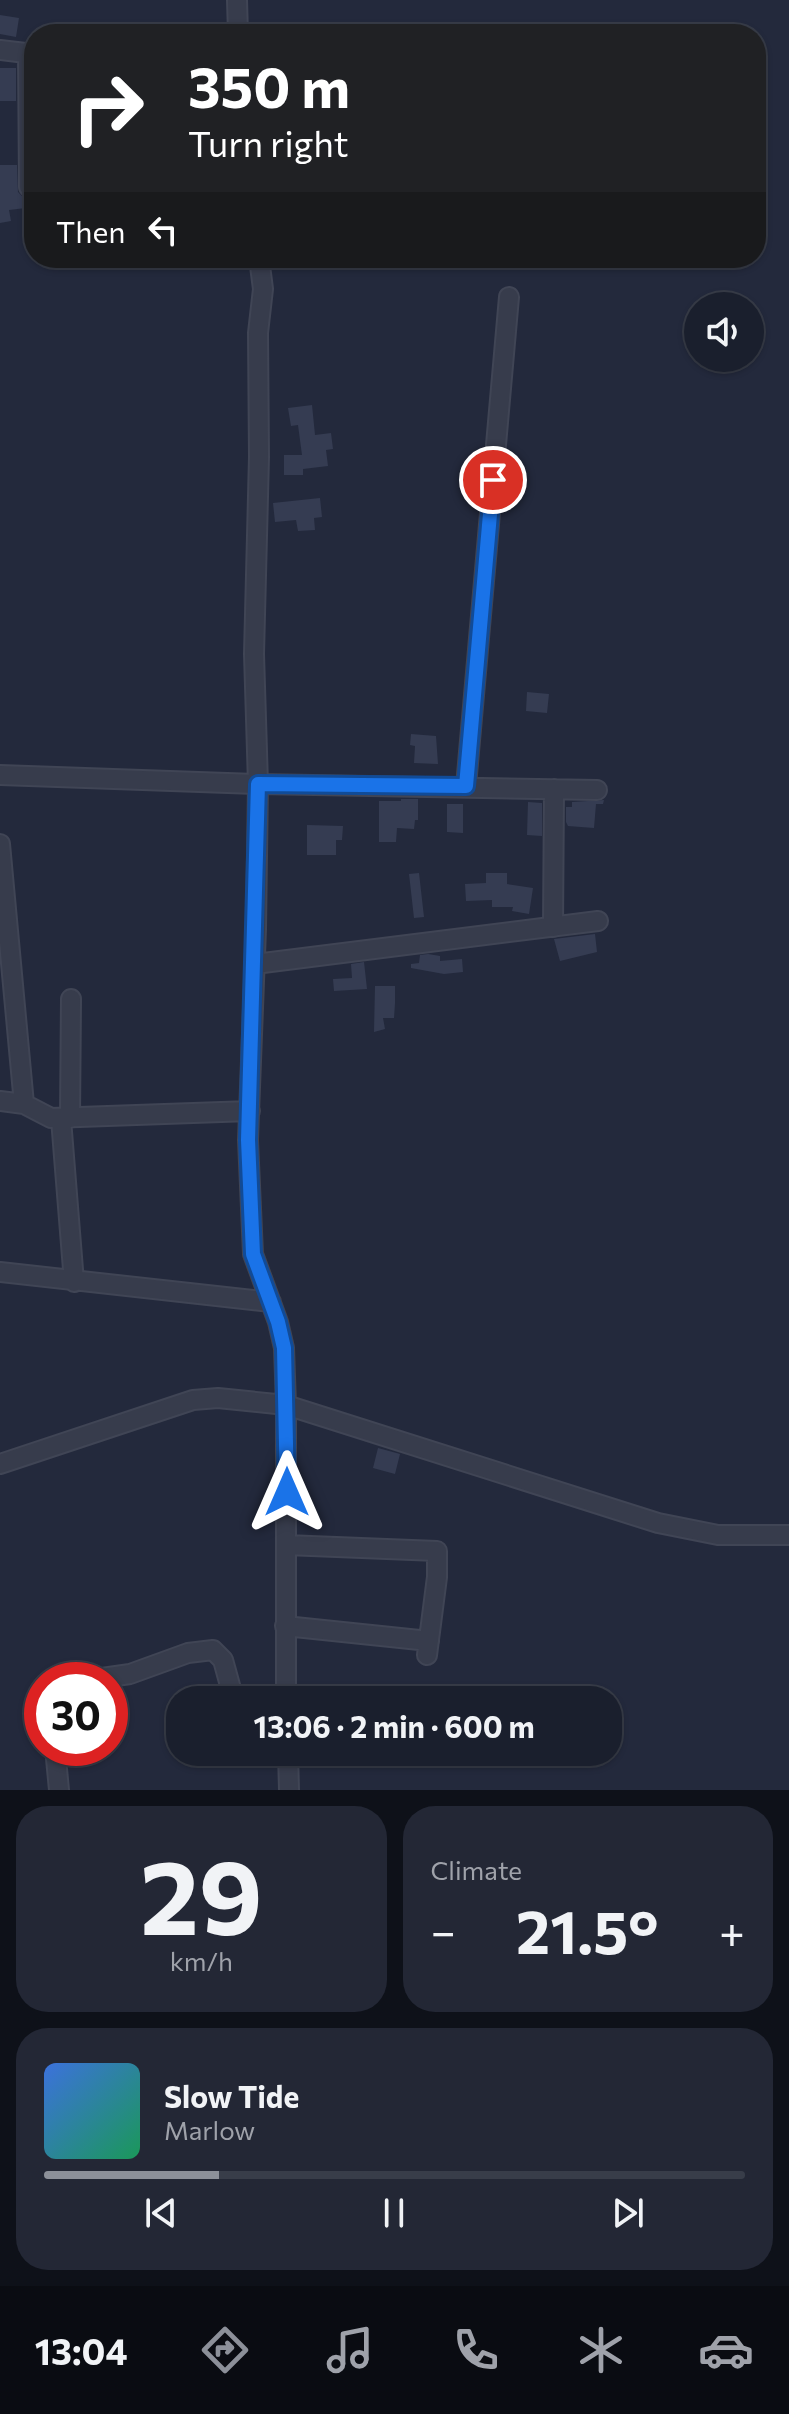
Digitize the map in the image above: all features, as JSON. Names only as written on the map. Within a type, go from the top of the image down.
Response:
[{"type":"street","points":[[237,0],[238,24]]},
{"type":"street","points":[[0,50],[24,53]]},
{"type":"street","points":[[260,268],[263,289],[258,333],[259,471],[254,654],[258,784],[250,1111],[253,1254],[284,1348],[286,1686]]},
{"type":"street","points":[[466,786],[509,297]]},
{"type":"street","points":[[0,775],[258,784],[597,790]]},
{"type":"street","points":[[553,927],[554,789]]},
{"type":"street","points":[[0,844],[24,1104]]},
{"type":"street","points":[[255,964],[598,921]]},
{"type":"street","points":[[71,999],[66,1118],[74,1282]]},
{"type":"street","points":[[0,1101],[24,1104],[51,1118],[250,1111]]},
{"type":"street","points":[[0,1272],[271,1302]]},
{"type":"street","points":[[0,1464],[193,1400],[218,1398],[286,1405],[658,1523],[718,1535],[789,1535]]},
{"type":"street","points":[[285,1626],[428,1648],[439,1555],[437,1551],[286,1545]]},
{"type":"street","points":[[128,1674],[188,1653],[213,1650],[223,1660],[230,1686]]},
{"type":"street","points":[[57,1766],[59,1790]]},
{"type":"street","points":[[288,1766],[289,1790]]},
{"type":"building","points":[[0,15],[19,18],[16,37],[0,34]]},
{"type":"building","points":[[0,68],[16,68],[16,101],[0,101]]},
{"type":"building","points":[[0,165],[17,165],[18,192],[24,198],[24,208],[9,210],[11,221],[0,223]]},
{"type":"building","points":[[312,405],[315,435],[331,433],[333,449],[326,450],[328,466],[303,469],[303,475],[284,475],[284,455],[302,455],[298,425],[291,426],[288,408]]},
{"type":"building","points":[[320,498],[322,517],[314,518],[315,530],[298,531],[296,520],[275,522],[273,503]]},
{"type":"building","points":[[527,692],[549,694],[547,713],[526,711]]},
{"type":"building","points":[[411,734],[436,736],[438,764],[414,763],[415,746],[410,745]]},
{"type":"building","points":[[418,799],[418,820],[415,820],[414,829],[397,828],[396,842],[379,842],[379,801]]},
{"type":"building","points":[[604,800],[603,804],[596,804],[594,828],[568,826],[566,807],[572,807],[572,802]]},
{"type":"building","points":[[528,802],[542,803],[542,836],[527,835]]},
{"type":"building","points":[[447,804],[463,804],[463,833],[447,832]]},
{"type":"building","points":[[307,825],[343,826],[342,840],[336,840],[336,855],[307,855]]},
{"type":"building","points":[[419,873],[424,917],[414,918],[409,874]]},
{"type":"building","points":[[486,873],[507,873],[507,884],[533,888],[529,914],[512,911],[513,907],[492,907],[492,900],[466,901],[465,884],[486,883]]},
{"type":"building","points":[[595,934],[597,952],[560,961],[554,939]]},
{"type":"building","points":[[420,955],[440,956],[440,961],[462,959],[463,972],[444,974],[411,968],[411,964],[419,963]]},
{"type":"building","points":[[364,962],[367,989],[334,991],[333,979],[352,978],[351,964]]},
{"type":"building","points":[[375,986],[395,986],[395,1003],[394,1018],[383,1018],[385,1029],[374,1032]]},
{"type":"building","points":[[378,1448],[400,1454],[395,1474],[373,1468]]},
{"type":"route","points":[[287,1492],[284,1348],[278,1322],[253,1254],[248,1140],[256,947],[258,784],[466,786],[493,480]]}]
